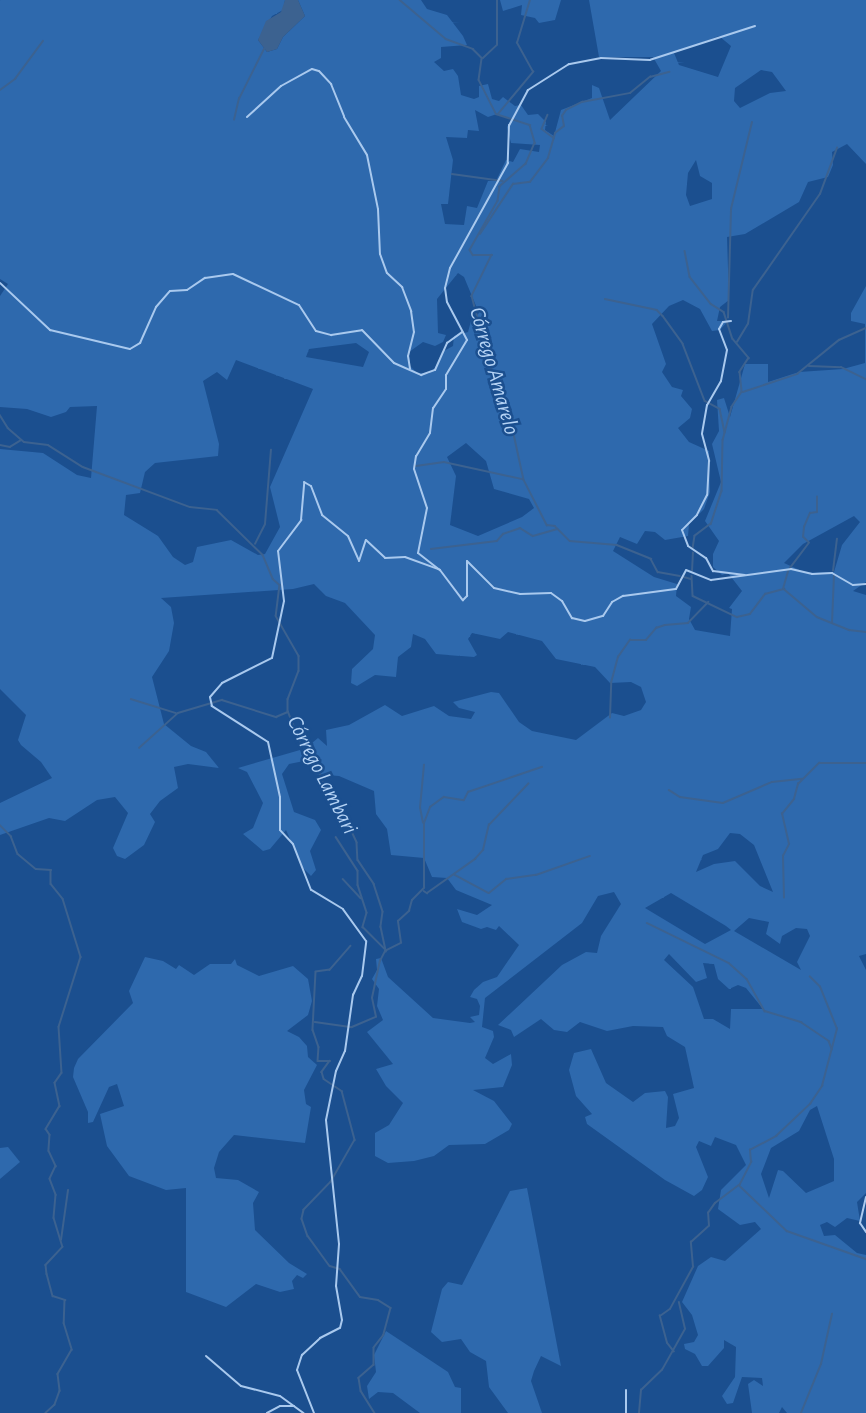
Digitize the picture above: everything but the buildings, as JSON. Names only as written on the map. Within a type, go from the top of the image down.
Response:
[{"type":"street","points":[[755,26],[658,58],[601,58],[569,64],[533,85],[509,125],[508,164],[450,268],[445,295],[466,343],[446,375],[446,389],[433,408],[430,433],[414,464],[427,508],[418,553],[440,570],[463,600],[467,596],[467,561],[494,588],[520,594],[551,593],[562,601],[572,618],[585,621],[603,616],[612,602],[623,596],[676,589],[686,570],[711,580],[791,569],[812,574],[832,573],[853,585],[866,584]]},
{"type":"street","points":[[247,117],[281,86],[312,69],[319,70],[331,84],[344,117],[367,155],[378,209],[380,254],[387,273],[402,287],[411,311],[414,335],[408,356],[410,369]]},
{"type":"street","points":[[0,283],[11,290],[42,327],[74,333],[94,343],[130,349],[140,343],[161,298],[170,291],[187,290],[205,278],[237,275],[299,305],[316,332],[331,335],[362,330],[394,363],[421,375],[431,373],[447,343],[463,332]]},
{"type":"street","points":[[731,321],[723,322],[719,329],[727,350],[721,381],[706,405],[702,434],[709,461],[707,495],[698,515],[682,530],[688,546],[706,558],[713,571],[745,575]]},
{"type":"street","points":[[314,1413],[297,1370],[302,1355],[320,1338],[335,1332],[342,1320],[336,1286],[339,1244],[326,1120],[336,1071],[345,1051],[353,995],[362,976],[366,941],[358,925],[343,909],[311,890],[293,844],[280,830],[280,797],[268,742],[212,706],[210,697],[222,683],[272,658],[284,601],[278,551],[301,520],[304,482],[311,486],[322,514],[348,536],[359,561],[366,540],[385,558],[405,556],[440,570]]},
{"type":"street","points":[[866,1197],[860,1223],[866,1232]]},
{"type":"street","points":[[206,1356],[241,1386],[280,1396],[303,1413]]},
{"type":"street","points":[[626,1390],[626,1413]]},
{"type":"street","points":[[267,1413],[280,1406],[297,1407]]},
{"type":"shaded area","points":[[0,0],[285,0],[283,10],[272,16],[258,40],[267,52],[277,49],[283,37],[305,16],[298,0],[421,0],[427,9],[447,15],[467,45],[441,47],[441,58],[434,62],[444,71],[453,69],[458,76],[461,95],[474,99],[479,97],[479,86],[488,84],[492,99],[499,101],[503,97],[515,106],[521,105],[528,115],[538,114],[546,122],[545,130],[554,136],[561,110],[592,98],[592,85],[599,88],[610,120],[661,71],[653,57],[599,57],[589,0],[866,0],[866,164],[847,144],[832,152],[833,165],[828,177],[808,182],[799,202],[745,234],[727,237],[729,300],[720,307],[717,321],[728,321],[720,330],[712,331],[700,309],[683,300],[669,306],[652,324],[666,364],[662,372],[672,387],[683,390],[681,396],[692,409],[690,418],[678,428],[689,442],[709,451],[710,492],[704,509],[689,524],[688,536],[665,540],[655,532],[645,531],[637,544],[620,537],[613,551],[654,577],[677,584],[676,596],[691,607],[689,619],[695,630],[730,636],[732,609],[729,608],[742,591],[728,573],[722,575],[713,567],[713,554],[719,541],[705,521],[721,482],[712,444],[719,431],[717,400],[724,398],[730,417],[745,364],[768,364],[768,382],[799,372],[843,369],[865,363],[865,324],[851,321],[851,313],[866,286],[866,582],[853,591],[866,595],[866,954],[859,956],[866,970],[866,1193],[857,1202],[860,1221],[847,1218],[835,1227],[827,1222],[820,1225],[824,1236],[835,1235],[857,1253],[866,1255],[866,1413],[787,1413],[782,1407],[779,1413],[752,1413],[748,1384],[754,1380],[763,1386],[762,1378],[742,1377],[733,1403],[727,1404],[722,1396],[735,1377],[736,1347],[724,1340],[724,1348],[708,1366],[702,1366],[695,1354],[685,1349],[684,1344],[694,1342],[698,1335],[692,1315],[682,1302],[698,1266],[711,1257],[725,1261],[761,1229],[755,1222],[740,1225],[718,1209],[721,1190],[746,1165],[736,1145],[715,1137],[711,1146],[699,1141],[696,1147],[708,1177],[702,1190],[694,1196],[665,1180],[587,1124],[585,1117],[592,1114],[576,1096],[569,1070],[574,1053],[591,1049],[606,1083],[633,1102],[645,1093],[665,1091],[668,1097],[666,1128],[675,1126],[679,1118],[673,1094],[694,1088],[685,1047],[667,1036],[663,1027],[633,1026],[607,1031],[580,1022],[567,1032],[554,1030],[541,1019],[514,1037],[511,1030],[498,1025],[562,965],[586,952],[597,953],[601,936],[621,904],[614,892],[598,896],[582,923],[485,998],[482,1027],[493,1031],[494,1037],[485,1058],[493,1064],[511,1054],[512,1065],[503,1087],[473,1090],[494,1101],[512,1124],[509,1130],[485,1144],[449,1145],[434,1156],[414,1161],[388,1163],[375,1156],[375,1133],[389,1125],[403,1103],[386,1086],[376,1069],[393,1064],[367,1032],[383,1020],[377,1006],[379,989],[372,979],[377,970],[376,959],[381,958],[388,977],[433,1018],[470,1023],[475,1022],[470,1017],[479,1015],[480,1006],[477,999],[470,997],[474,990],[483,982],[497,977],[519,945],[499,926],[496,930],[487,927],[481,929],[462,922],[457,909],[477,915],[492,905],[456,890],[447,878],[432,877],[424,858],[391,855],[387,829],[376,814],[374,791],[339,776],[314,774],[312,743],[318,738],[327,746],[326,730],[349,725],[385,705],[402,716],[434,706],[449,716],[471,719],[475,712],[459,708],[453,702],[491,692],[499,693],[519,722],[532,731],[576,740],[612,713],[624,716],[641,710],[646,702],[641,687],[631,682],[610,683],[595,667],[556,659],[542,641],[508,632],[500,639],[472,633],[468,639],[477,655],[474,657],[436,654],[425,639],[413,634],[411,647],[398,657],[396,677],[375,675],[357,686],[351,683],[352,669],[373,649],[375,635],[345,603],[326,596],[314,584],[293,589],[161,598],[171,607],[174,623],[169,651],[152,677],[164,724],[191,746],[206,752],[219,768],[188,764],[174,767],[178,788],[160,801],[150,814],[155,822],[144,845],[125,859],[117,856],[113,848],[128,813],[115,797],[97,800],[65,821],[49,818],[0,835],[0,803],[52,778],[41,762],[18,740],[26,715],[0,689],[0,449],[43,453],[77,475],[91,478],[97,406],[70,407],[66,412],[51,417],[27,409],[0,407],[0,296],[8,284],[0,279]],"holes":[[[719,36],[731,46],[718,77],[679,65],[674,53]],[[761,70],[772,72],[786,91],[770,93],[740,108],[734,101],[735,88]],[[475,110],[488,117],[497,114],[511,119],[507,127],[511,143],[540,145],[539,152],[520,149],[513,162],[506,160],[496,181],[488,181],[477,208],[467,206],[464,225],[445,224],[441,204],[448,204],[453,160],[446,137],[467,138],[468,130],[479,131]],[[696,160],[700,176],[712,183],[712,199],[690,206],[686,195],[688,173]],[[458,273],[464,277],[479,313],[471,321],[468,332],[454,336],[453,346],[442,352],[435,368],[428,374],[417,373],[410,366],[409,352],[423,342],[435,346],[443,342],[446,335],[438,333],[437,299]],[[356,343],[369,352],[363,367],[306,357],[309,349]],[[236,360],[313,389],[270,487],[280,527],[265,554],[258,555],[231,540],[197,547],[193,562],[185,565],[173,557],[158,536],[124,515],[126,495],[140,493],[145,472],[155,463],[218,456],[219,444],[203,381],[217,372],[227,380]],[[466,443],[486,461],[494,489],[529,499],[534,508],[522,517],[478,536],[450,525],[456,476],[447,457]],[[854,516],[860,522],[842,545],[834,572],[806,573],[784,563],[803,544]],[[730,833],[740,834],[754,845],[773,892],[760,886],[735,861],[714,864],[696,872],[703,855],[718,849]],[[671,893],[731,930],[705,944],[645,908]],[[749,918],[769,922],[766,934],[780,944],[782,936],[796,928],[807,929],[810,936],[797,962],[801,970],[734,931]],[[669,954],[696,982],[707,978],[703,963],[714,964],[718,979],[729,989],[738,985],[746,988],[763,1009],[731,1009],[730,1029],[713,1019],[704,1019],[693,987],[664,960]],[[817,1106],[834,1159],[834,1181],[806,1193],[783,1171],[778,1170],[769,1198],[761,1174],[771,1148],[799,1131],[810,1110]]]},
{"type":"shaded area","points":[[285,0],[298,0],[305,16],[283,37],[277,49],[267,52],[258,40],[266,21],[281,12]]},
{"type":"shaded area","points":[[500,0],[561,0],[555,20],[539,23],[535,18],[521,15],[522,5],[503,11]]},
{"type":"shaded area","points":[[300,750],[304,761],[289,764],[282,774],[294,812],[315,820],[321,830],[310,851],[316,870],[311,876],[303,868],[286,830],[270,849],[263,851],[243,834],[253,828],[263,803],[247,772],[238,768]]},
{"type":"shaded area","points":[[145,957],[163,961],[176,969],[179,965],[194,975],[210,964],[231,964],[235,959],[237,965],[259,976],[293,966],[308,979],[312,1001],[308,1015],[287,1031],[299,1037],[307,1046],[308,1057],[317,1065],[304,1090],[306,1104],[311,1107],[305,1143],[234,1135],[219,1152],[214,1168],[216,1178],[238,1180],[259,1192],[253,1203],[255,1230],[289,1263],[307,1274],[303,1278],[297,1275],[292,1281],[294,1289],[280,1292],[256,1284],[226,1307],[186,1292],[186,1188],[166,1190],[129,1176],[107,1146],[100,1114],[124,1106],[117,1084],[109,1087],[93,1122],[88,1123],[88,1112],[73,1077],[74,1068],[78,1059],[133,1003],[129,991]]},
{"type":"shaded area","points":[[8,1147],[20,1162],[0,1179],[0,1148]]},
{"type":"shaded area","points":[[527,1188],[561,1366],[541,1356],[534,1371],[531,1381],[542,1413],[508,1413],[489,1387],[486,1361],[470,1352],[461,1339],[442,1342],[431,1332],[442,1289],[448,1282],[462,1285],[510,1191]]},
{"type":"shaded area","points":[[386,1331],[448,1372],[455,1387],[461,1388],[461,1413],[420,1413],[393,1393],[378,1392],[369,1399],[367,1386],[376,1372],[374,1355]]},
{"type":"waterway","name":"Córrego Amarelo","points":[[400,0],[446,39],[473,49],[482,58]]},
{"type":"waterway","points":[[483,58],[497,45],[497,0]]},
{"type":"waterway","points":[[498,114],[533,72],[517,43],[530,0]]},
{"type":"waterway","name":"Córrego Lambari","points":[[0,90],[15,79],[43,41]]},
{"type":"waterway","points":[[234,120],[239,99],[264,49]]},
{"type":"waterway","name":"Córrego Amarelo","points":[[482,59],[479,80],[496,114],[530,125],[535,143],[526,164],[500,187],[498,201],[470,250],[473,255],[492,255],[472,296],[490,364],[512,425],[524,480],[547,525],[555,526],[570,541],[617,545],[651,559],[658,572],[680,576]]},
{"type":"waterway","points":[[480,234],[513,184],[530,182],[548,158],[555,133],[564,126],[562,116],[566,110],[582,102],[630,93],[650,77],[669,72]]},
{"type":"waterway","points":[[548,115],[542,129],[554,138]]},
{"type":"waterway","points":[[728,318],[731,209],[752,122]]},
{"type":"waterway","points":[[737,342],[748,324],[753,290],[820,194],[837,148]]},
{"type":"waterway","points":[[452,174],[503,181]]},
{"type":"waterway","points":[[685,251],[690,277],[711,304],[724,312],[733,339],[749,358],[740,372],[742,392],[732,407],[723,440],[722,491],[711,524],[695,536],[693,548]]},
{"type":"waterway","points":[[605,299],[657,310],[663,316],[683,344],[705,401],[720,409],[725,432]]},
{"type":"waterway","points":[[743,392],[797,374],[839,340],[866,328]]},
{"type":"waterway","points":[[809,366],[841,367],[866,379]]},
{"type":"waterway","name":"Córrego Lambari","points":[[0,415],[8,428],[24,442],[48,445],[83,467],[190,507],[217,510],[263,555],[273,579],[280,585],[276,616],[299,656],[299,671],[288,699],[288,711],[302,745],[317,763],[325,788],[341,808],[357,843],[358,860],[374,884],[383,912],[381,927],[386,951]]},
{"type":"waterway","points":[[0,445],[10,447],[21,440]]},
{"type":"waterway","points":[[255,544],[265,524],[271,450]]},
{"type":"waterway","points":[[416,466],[444,462],[522,479]]},
{"type":"waterway","points":[[790,568],[809,543],[803,537],[804,527],[810,513],[817,512],[817,497]]},
{"type":"waterway","points":[[431,549],[497,541],[503,534],[520,528],[533,536],[557,529]]},
{"type":"waterway","points":[[833,571],[837,539]]},
{"type":"waterway","points":[[692,571],[693,553]]},
{"type":"waterway","points":[[783,589],[788,571]]},
{"type":"waterway","name":"Córrego Amarelo","points":[[692,576],[693,596],[737,617],[750,614],[765,594],[784,589],[817,617],[849,630],[866,632]]},
{"type":"waterway","points":[[832,623],[834,576]]},
{"type":"waterway","name":"Córrego Amarelo","points":[[684,577],[691,579]]},
{"type":"waterway","points":[[610,718],[611,683],[618,657],[630,640],[646,640],[656,628],[665,625],[688,623],[708,602]]},
{"type":"waterway","points":[[131,699],[176,713]]},
{"type":"waterway","points":[[139,748],[178,713],[222,700],[276,717],[288,712]]},
{"type":"waterway","points":[[784,898],[783,856],[789,844],[782,814],[794,799],[798,784],[819,763],[866,763]]},
{"type":"waterway","points":[[423,823],[420,808],[424,765]]},
{"type":"waterway","points":[[315,1022],[352,1027],[376,1017],[372,998],[380,961],[385,951],[401,943],[398,921],[409,911],[412,900],[424,888],[424,823],[430,807],[444,797],[464,800],[468,792],[542,767]]},
{"type":"waterway","points":[[669,790],[680,797],[723,803],[772,782],[802,779]]},
{"type":"waterway","points":[[424,891],[427,893],[475,859],[483,850],[489,825],[528,784]]},
{"type":"waterway","points":[[0,825],[11,836],[18,854],[36,869],[51,870],[51,884],[63,899],[81,957],[59,1027],[62,1073],[55,1083],[60,1106],[46,1129],[50,1135],[49,1151],[56,1166],[50,1179],[56,1195],[54,1218],[63,1247],[46,1265],[47,1274],[53,1296],[65,1300],[64,1323],[72,1350],[58,1374],[60,1391],[55,1405],[46,1413]]},
{"type":"waterway","points":[[336,837],[358,871],[358,885],[367,913],[363,927],[386,950]]},
{"type":"waterway","points":[[455,875],[489,893],[506,879],[536,875],[590,856]]},
{"type":"waterway","points":[[343,879],[361,898]]},
{"type":"waterway","points":[[647,923],[729,963],[747,979],[765,1011],[801,1022],[829,1041],[832,1049]]},
{"type":"waterway","name":"Córrego Lambari","points":[[351,946],[330,970],[316,972],[313,1030],[319,1047],[318,1061],[330,1061],[322,1072],[324,1079],[342,1091],[355,1140],[331,1182],[304,1210],[302,1219],[308,1236],[330,1266],[340,1269],[360,1297],[378,1300],[391,1308],[384,1335],[374,1348],[374,1365],[359,1378],[361,1391],[375,1413]]},
{"type":"waterway","points":[[674,1352],[667,1343],[660,1316],[670,1309],[693,1267],[691,1242],[709,1226],[708,1213],[715,1203],[740,1184],[751,1162],[750,1150],[776,1136],[810,1104],[822,1086],[837,1029],[820,987],[810,977]]},
{"type":"waterway","points":[[740,1186],[787,1231],[866,1259]]},
{"type":"waterway","points":[[61,1240],[68,1190]]},
{"type":"waterway","points":[[639,1413],[641,1390],[662,1370],[685,1329],[679,1303]]},
{"type":"waterway","points":[[801,1413],[821,1364],[832,1314]]}]
